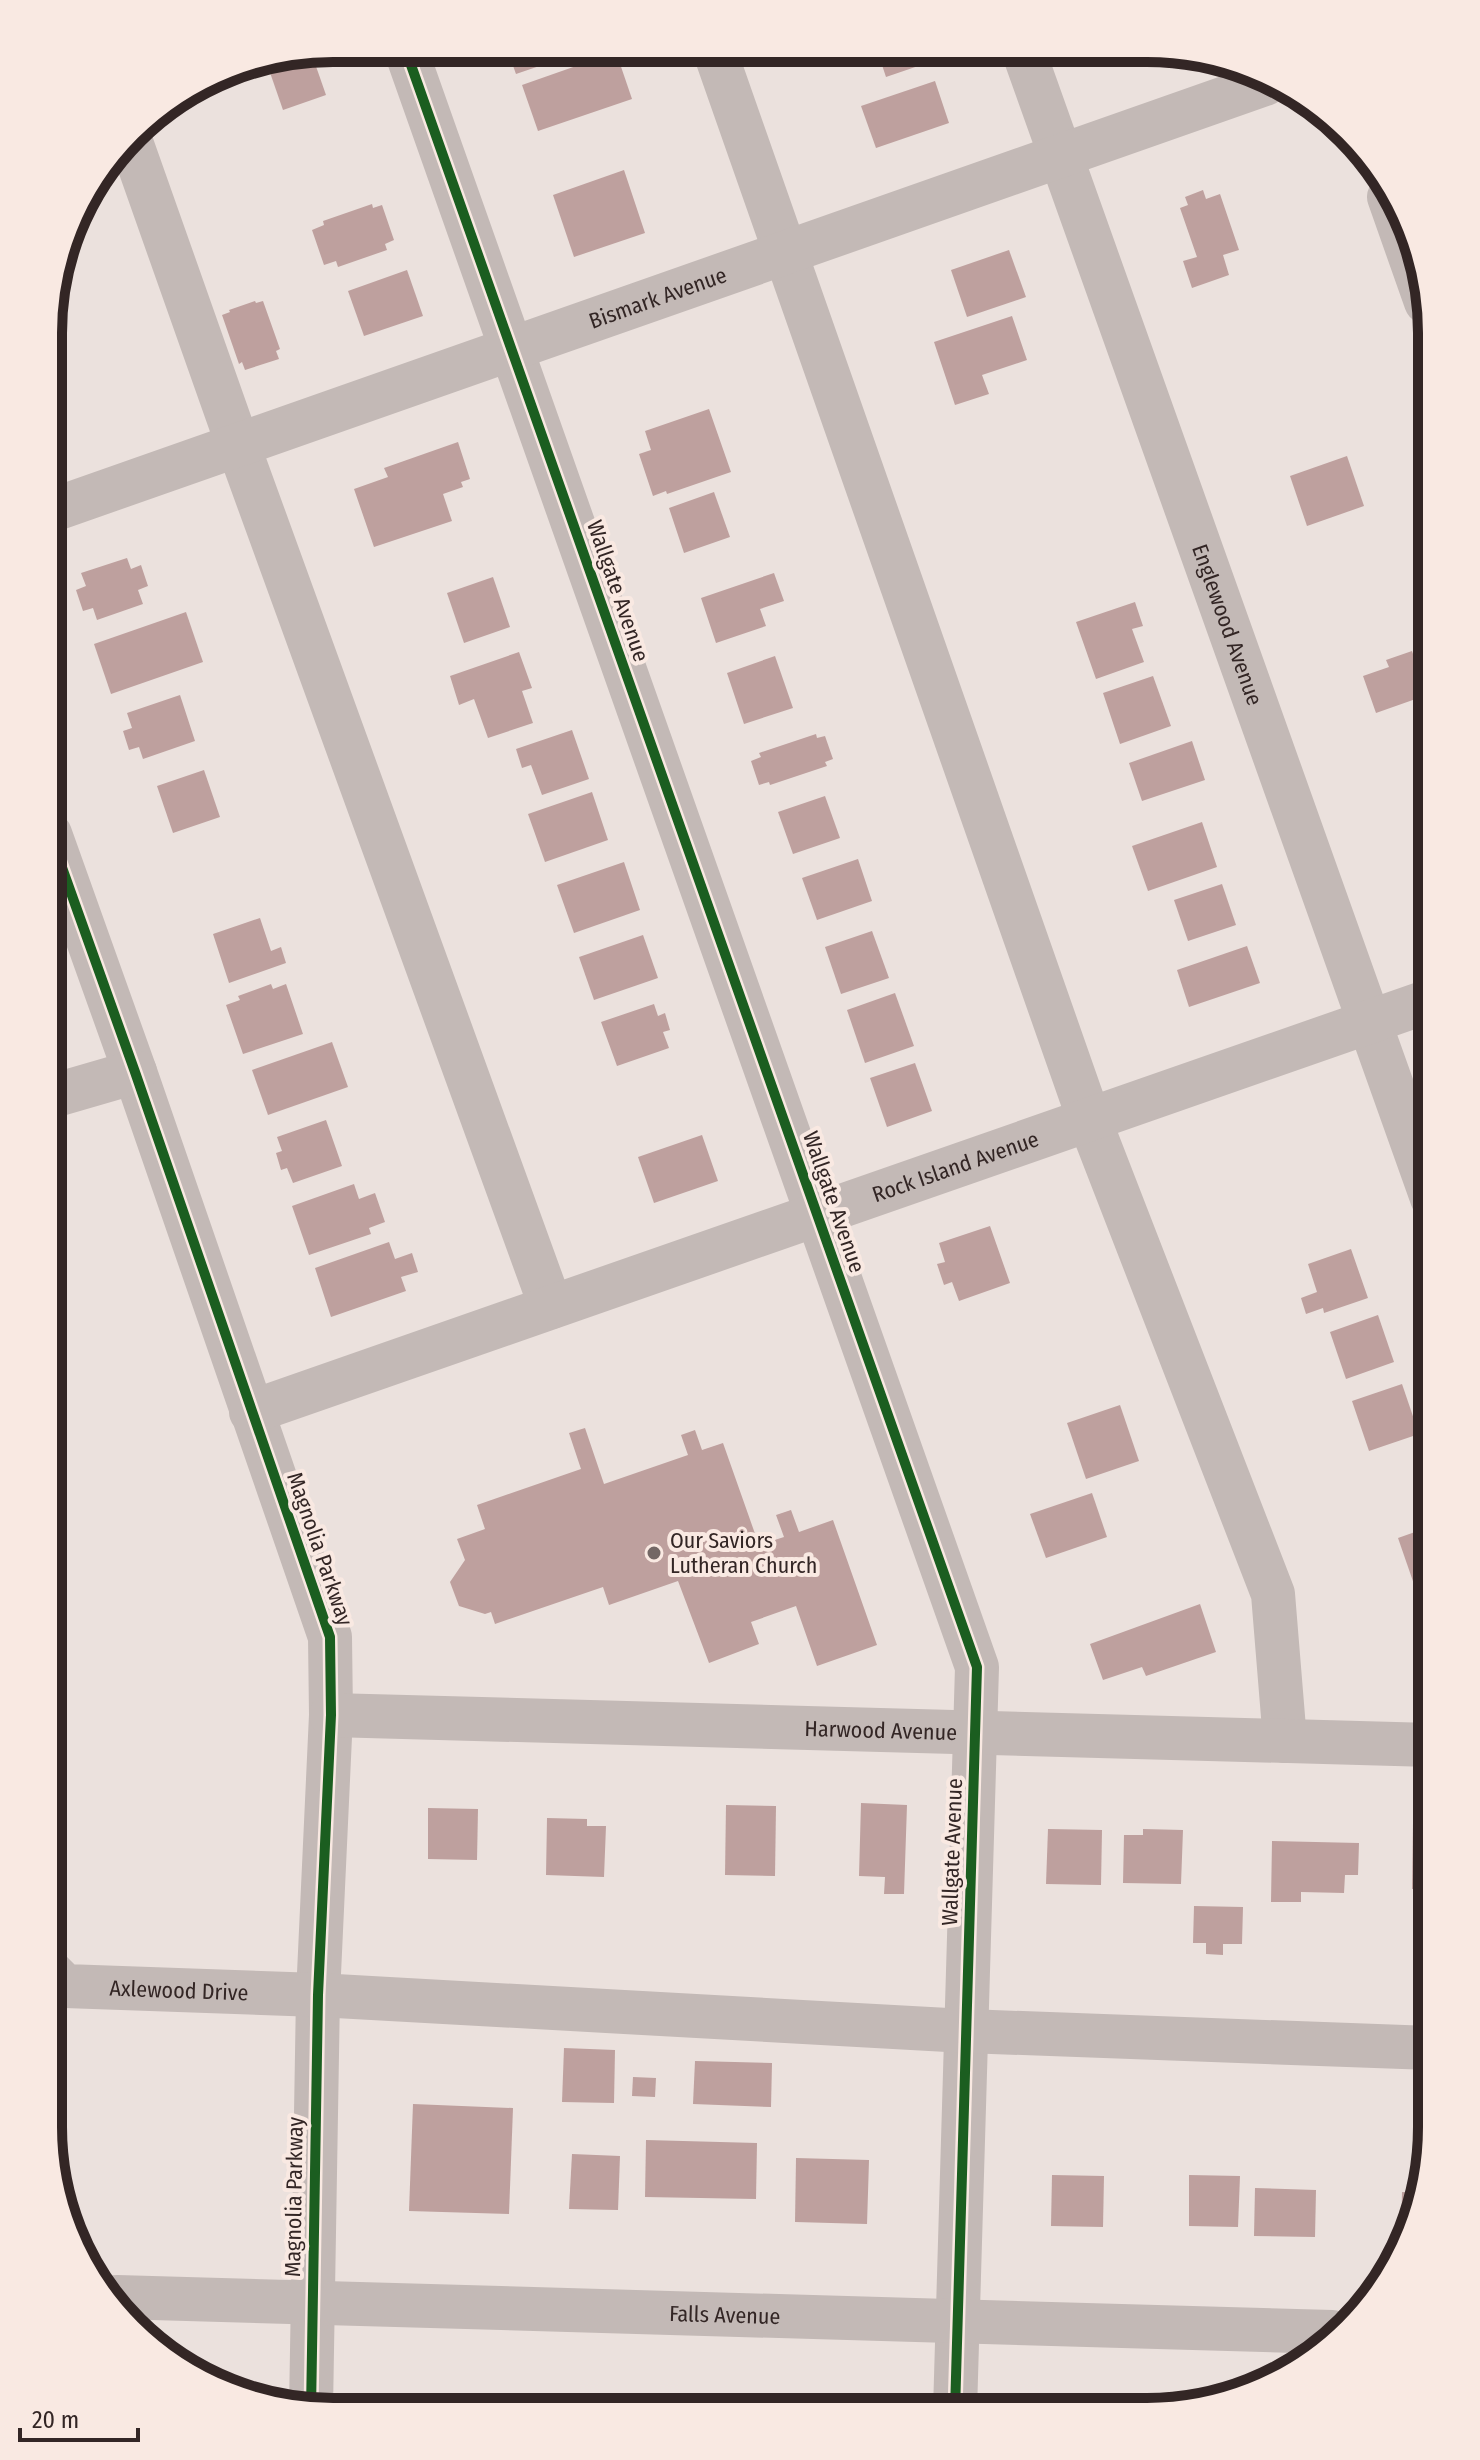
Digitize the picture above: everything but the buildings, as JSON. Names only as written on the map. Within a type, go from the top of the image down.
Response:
[{"type":"street","name":"Wallgate Avenue","points":[[410,62],[977,1667],[955,2398]]},
{"type":"street","points":[[719,62],[1089,1119],[1273,1594],[1285,1741]]},
{"type":"street","name":"Englewood Avenue","points":[[1027,62],[1418,1158]]},
{"type":"street","name":"Bismark Avenue","points":[[62,507],[1258,86]]},
{"type":"street","points":[[134,150],[551,1307]]},
{"type":"street","name":"Magnolia Parkway","points":[[62,868],[330,1637],[331,1715],[318,1995],[311,2397]]},
{"type":"street","name":"Rock Island Avenue","points":[[251,1412],[1418,1005]]},
{"type":"street","points":[[62,1093],[135,1072]]},
{"type":"street","name":"Harwood Avenue","points":[[331,1715],[1417,1745]]},
{"type":"street","name":"Axlewood Drive","points":[[62,1983],[65,1986],[318,1995],[966,2031],[1417,2047]]},
{"type":"street","name":"Falls Avenue","points":[[122,2297],[1324,2332]]},
{"type":"cycle path","points":[[410,62],[977,1667],[955,2398]]},
{"type":"cycle path","points":[[62,868],[330,1637],[331,1715],[318,1995],[311,2397]]},
{"type":"place","name":"Our Saviors Lutheran Church","points":[[654,1553]]}]
